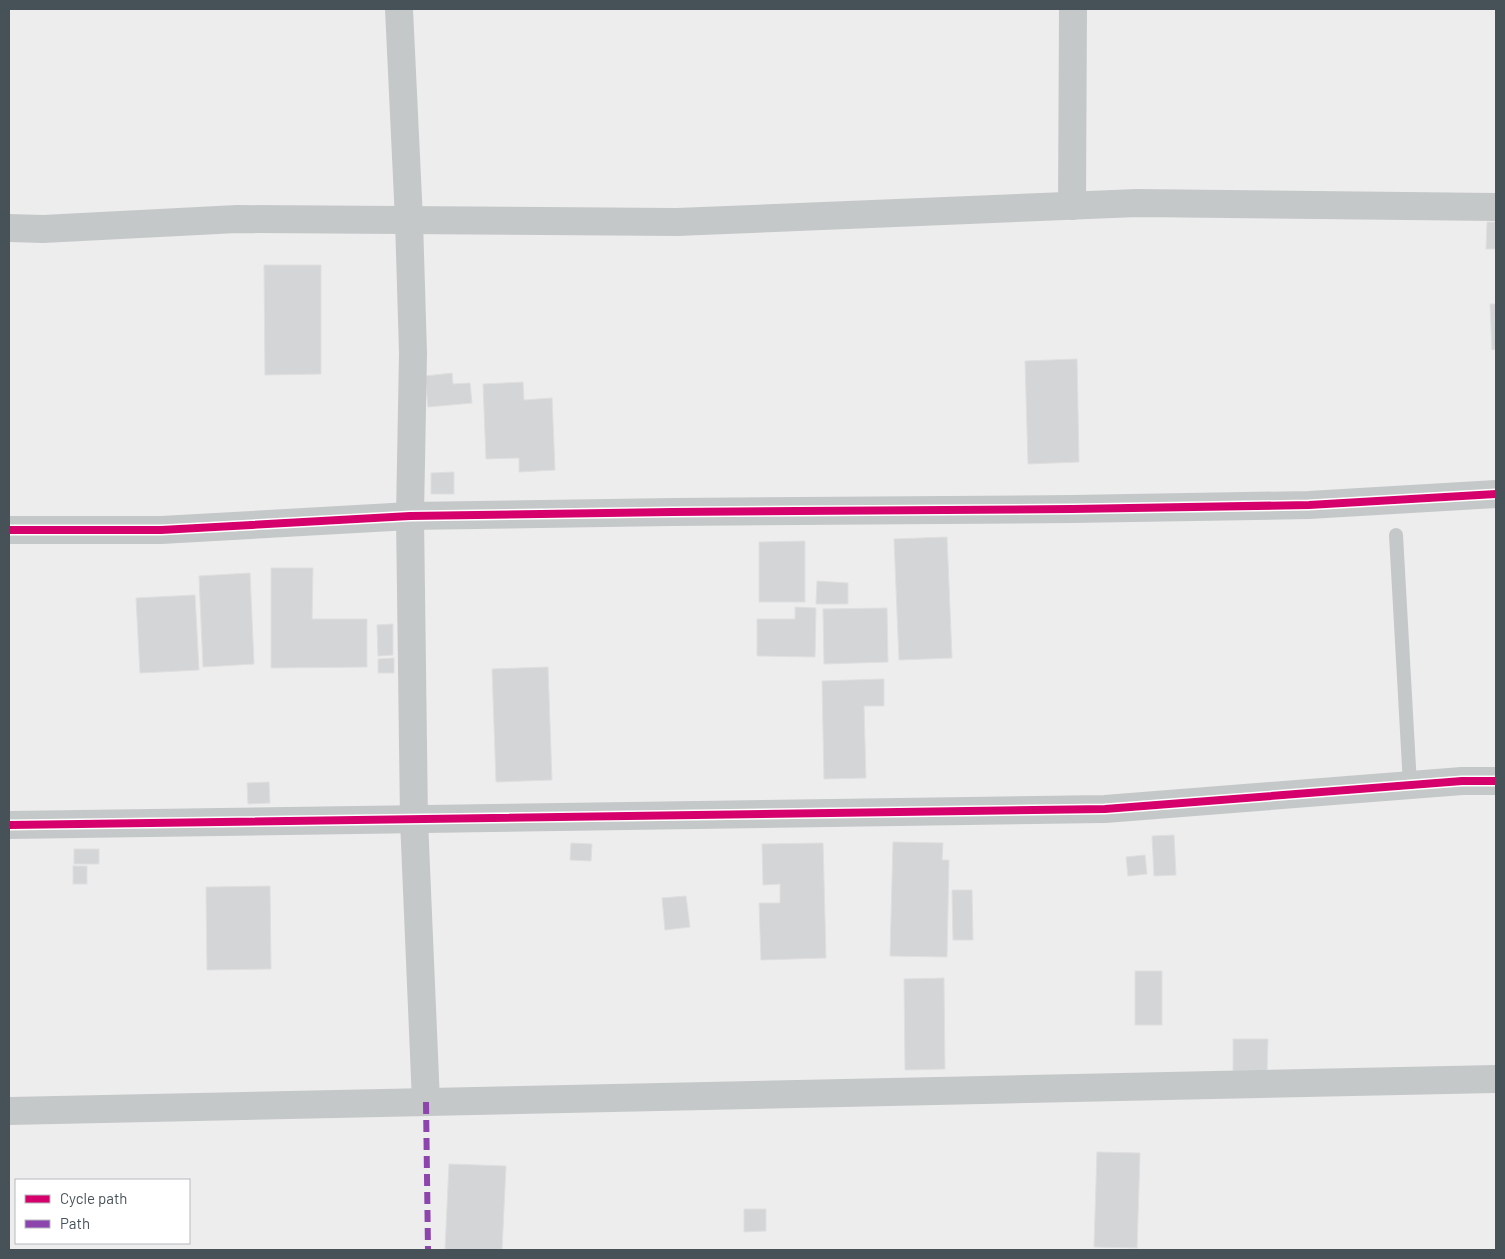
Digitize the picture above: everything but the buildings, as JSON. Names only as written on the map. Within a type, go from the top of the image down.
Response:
[{"type":"street","points":[[399,9],[413,353],[410,516],[414,820],[426,1102]]},
{"type":"street","points":[[1072,206],[1074,9]]},
{"type":"street","points":[[9,228],[237,218],[677,222],[1137,203],[1496,207]]},
{"type":"street","points":[[9,530],[161,530],[410,516],[672,512],[1072,510],[1299,505],[1496,494]]},
{"type":"street","points":[[9,825],[1105,809],[1462,781],[1496,781]]},
{"type":"street","points":[[9,1111],[1496,1079]]},
{"type":"lane","points":[[1396,535],[1410,785]]},
{"type":"marked path","points":[[426,1102],[428,1250]]},
{"type":"cycle path","points":[[9,530],[161,530],[410,516],[1309,505],[1496,494]]},
{"type":"cycle path","points":[[9,825],[1105,809],[1462,781],[1496,781]]}]
